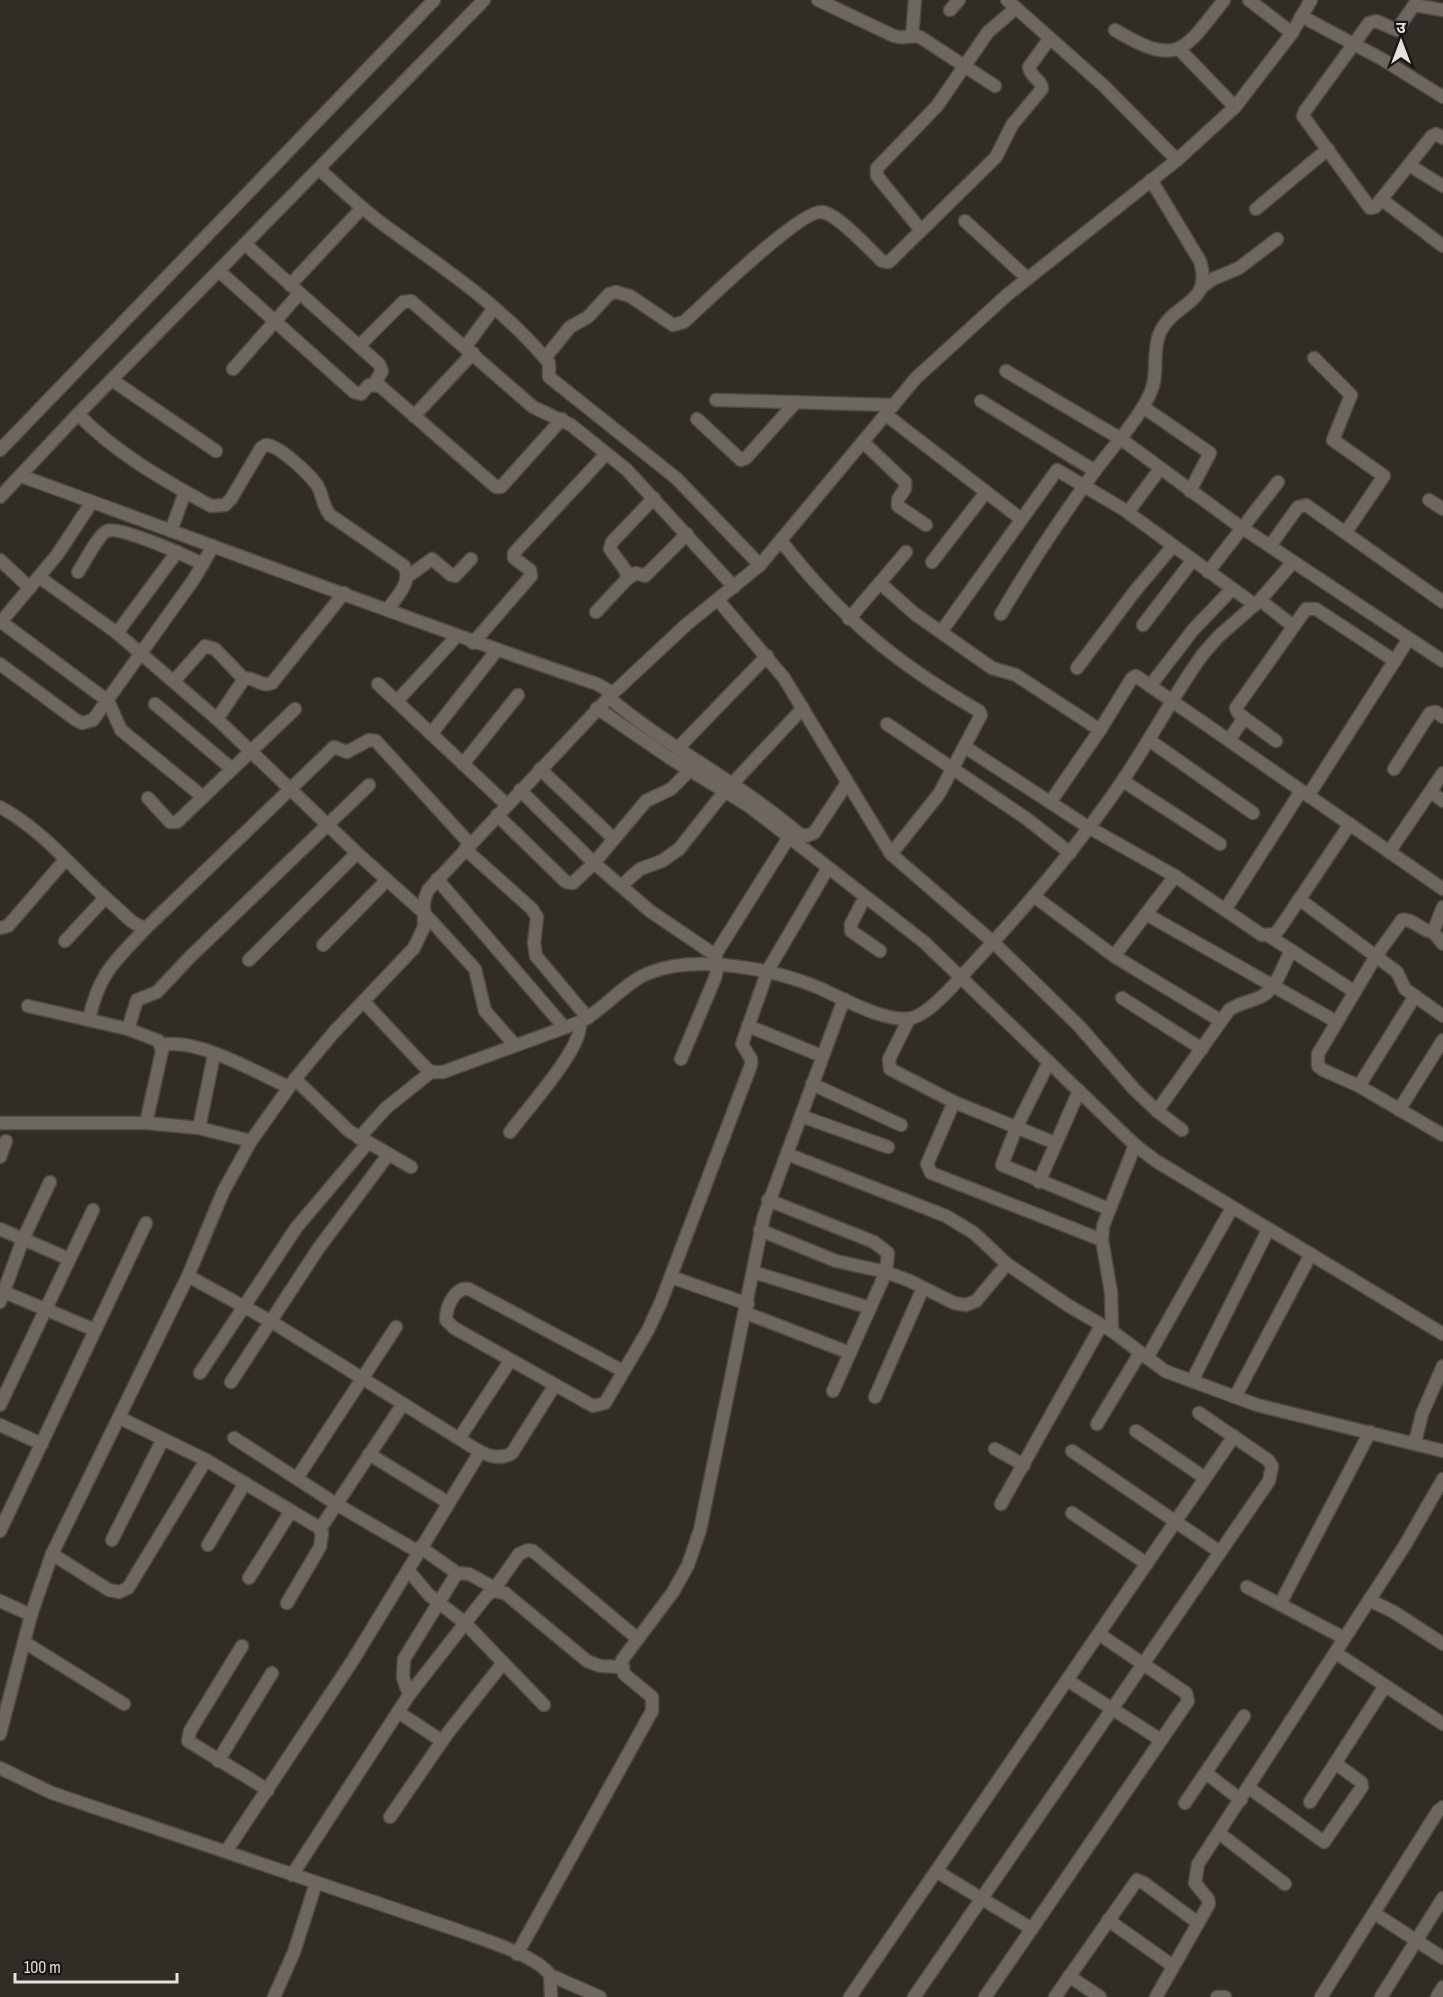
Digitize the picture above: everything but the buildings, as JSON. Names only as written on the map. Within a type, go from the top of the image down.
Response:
[{"type":"street","points":[[0,450],[434,0]]},
{"type":"street","points":[[0,497],[78,414],[484,0]]},
{"type":"street","points":[[818,0],[894,36],[905,39],[912,36],[920,37],[995,86]]},
{"type":"street","points":[[912,36],[915,0]]},
{"type":"street","points":[[950,10],[959,0]]},
{"type":"street","points":[[1115,30],[1148,48],[1179,49],[1192,40],[1224,0]]},
{"type":"street","points":[[1249,0],[1292,33]]},
{"type":"street","points":[[0,1734],[31,1615],[52,1554],[188,1276],[223,1192],[251,1141],[292,1083],[335,1031],[414,948],[421,937],[424,901],[437,879],[605,700],[760,565],[782,543],[888,410],[961,335],[1027,278],[1177,160],[1235,107],[1292,33],[1311,0]]},
{"type":"street","points":[[920,229],[877,176],[877,168],[932,112],[988,32],[1012,4],[1104,86],[1177,160]]},
{"type":"street","points":[[1443,10],[1414,5],[1397,30],[1372,21],[1305,111],[1305,121],[1370,208],[1375,207],[1434,134],[1443,138]]},
{"type":"street","points":[[1301,16],[1442,94]]},
{"type":"street","points":[[545,358],[570,327],[588,317],[609,294],[616,292],[630,296],[673,325],[684,322],[764,250],[814,212],[829,213],[885,262],[892,259],[920,229],[996,157],[1012,125],[1041,92],[1042,85],[1030,74],[1029,67],[1050,38]]},
{"type":"street","points":[[1179,49],[1235,107]]},
{"type":"street","points":[[1256,209],[1328,149]]},
{"type":"street","points":[[1409,165],[1443,186]]},
{"type":"street","points":[[319,169],[362,208],[447,268],[494,308],[545,358],[549,366],[549,377],[676,478],[760,565]]},
{"type":"street","points":[[1001,614],[1044,543],[1143,407],[1156,376],[1159,335],[1164,326],[1199,294],[1202,287],[1204,274],[1200,261],[1151,180]]},
{"type":"street","points":[[1381,199],[1443,246]]},
{"type":"street","points":[[233,369],[275,321],[295,290],[362,208]]},
{"type":"street","points":[[965,221],[1027,278]]},
{"type":"street","points":[[1202,287],[1213,279],[1239,268],[1277,239]]},
{"type":"street","points":[[219,271],[354,392],[361,394],[374,384],[381,375],[381,367],[245,244]]},
{"type":"street","points":[[359,346],[403,302],[408,300],[533,407],[562,419],[627,470],[734,587]]},
{"type":"street","points":[[414,416],[469,350],[494,308]]},
{"type":"street","points":[[1314,358],[1351,395],[1333,441],[1384,476],[1346,532]]},
{"type":"street","points":[[1006,371],[1121,439],[1160,470],[1242,527],[1408,640],[1443,661]]},
{"type":"street","points":[[112,380],[216,451]]},
{"type":"street","points":[[374,384],[498,488],[562,419]]},
{"type":"street","points":[[716,400],[796,402],[888,410],[1021,519]]},
{"type":"street","points":[[981,401],[1095,471]]},
{"type":"street","points":[[697,419],[736,459],[741,460],[746,458],[796,402]]},
{"type":"street","points":[[1143,407],[1210,453],[1190,491]]},
{"type":"street","points":[[78,414],[103,438],[185,492],[211,506],[225,505],[231,499],[261,448],[272,445],[315,483],[322,503],[330,515],[404,566],[407,577]]},
{"type":"street","points":[[863,442],[905,482],[905,489],[898,499],[898,506],[926,525]]},
{"type":"street","points":[[473,643],[531,576],[530,570],[514,558],[514,553],[606,454]]},
{"type":"street","points":[[941,632],[1057,470],[1128,512],[1232,589],[1293,626]]},
{"type":"street","points":[[1128,512],[1160,470]]},
{"type":"street","points":[[21,476],[388,609],[473,643],[597,684],[605,700],[690,770],[729,787],[964,974],[1049,1062],[1135,1145],[1188,1182],[1443,1334]]},
{"type":"street","points":[[1208,572],[1278,482]]},
{"type":"street","points":[[171,531],[185,492]]},
{"type":"street","points":[[932,562],[986,492]]},
{"type":"street","points":[[627,579],[626,571],[612,552],[610,545],[654,498]]},
{"type":"street","points":[[1429,500],[1443,509]]},
{"type":"street","points":[[92,502],[78,527],[0,622],[108,701],[121,730],[203,797]]},
{"type":"street","points":[[1270,546],[1302,505],[1318,512],[1443,602]]},
{"type":"street","points":[[78,572],[108,530],[122,531],[203,564]]},
{"type":"street","points":[[596,612],[627,579],[636,573],[645,576],[687,534]]},
{"type":"street","points":[[782,543],[849,619],[919,676],[979,711],[980,721],[954,770],[939,794],[891,854]]},
{"type":"street","points":[[0,664],[82,723],[93,720],[141,654],[213,546]]},
{"type":"street","points":[[1077,668],[1135,591],[1173,546]]},
{"type":"street","points":[[117,633],[177,552]]},
{"type":"street","points":[[849,619],[906,552]]},
{"type":"street","points":[[388,609],[407,577],[432,559],[455,576],[471,559]]},
{"type":"street","points":[[0,560],[30,588]]},
{"type":"street","points":[[1143,625],[1192,561]]},
{"type":"street","points":[[200,1372],[312,1207],[386,1108],[431,1072],[454,1069],[584,1020],[648,973],[669,967],[717,960],[768,970],[891,1017],[909,1018],[924,1012],[994,943],[1035,897],[1123,781],[1203,654],[1219,636],[1258,603],[1293,562]]},
{"type":"street","points":[[39,577],[117,633],[218,719],[424,914],[475,969],[485,1011],[515,1046]]},
{"type":"street","points":[[880,583],[900,602],[992,668],[1016,675],[1101,730]]},
{"type":"street","points":[[1150,686],[1193,630],[1232,589]]},
{"type":"street","points":[[174,681],[205,646],[215,649],[244,679],[251,679],[263,685],[272,683],[344,593]]},
{"type":"street","points":[[718,600],[784,678],[891,854],[994,943],[1079,1026],[1157,1111],[1182,1130]]},
{"type":"street","points":[[1276,741],[1238,713],[1238,704],[1306,609],[1316,609],[1395,661]]},
{"type":"street","points":[[397,701],[457,636]]},
{"type":"street","points":[[1225,910],[1408,640]]},
{"type":"street","points":[[431,734],[497,650]]},
{"type":"street","points":[[677,749],[767,656]]},
{"type":"street","points":[[1051,801],[1101,730],[1133,676],[1443,889]]},
{"type":"street","points":[[218,719],[244,679]]},
{"type":"street","points":[[378,684],[507,805]]},
{"type":"street","points":[[463,764],[518,695]]},
{"type":"street","points":[[605,700],[729,787],[806,836],[814,833],[847,783]]},
{"type":"street","points":[[156,704],[232,769]]},
{"type":"street","points":[[621,886],[640,869],[662,861],[679,849],[729,787],[803,708]]},
{"type":"street","points":[[148,798],[174,823],[295,709]]},
{"type":"street","points":[[1394,769],[1430,713],[1436,712],[1443,717]]},
{"type":"street","points":[[1229,740],[1244,718]]},
{"type":"street","points":[[887,724],[1027,819],[1070,853]]},
{"type":"street","points":[[89,1019],[97,985],[103,975],[146,928],[332,748],[338,747],[351,751],[372,739],[468,846],[532,909],[537,917],[534,943],[536,956],[584,1020]]},
{"type":"street","points":[[1149,740],[1252,813]]},
{"type":"street","points":[[965,747],[1088,827],[1174,876],[1262,935],[1269,936],[1355,992]]},
{"type":"street","points":[[540,769],[614,839]]},
{"type":"street","points":[[497,815],[566,882],[576,880],[646,801],[671,789],[690,770]]},
{"type":"street","points":[[1389,852],[1443,773]]},
{"type":"street","points":[[1123,781],[1220,844]]},
{"type":"street","points":[[128,1029],[137,1000],[157,992],[167,984],[191,956],[369,785]]},
{"type":"street","points":[[520,790],[621,886],[717,960]]},
{"type":"street","points":[[1431,792],[1443,801]]},
{"type":"street","points":[[0,807],[34,829],[105,898],[137,925],[146,928]]},
{"type":"street","points":[[1269,936],[1280,928],[1350,824]]},
{"type":"street","points":[[681,1059],[717,960],[789,837]]},
{"type":"street","points":[[249,960],[357,853]]},
{"type":"street","points":[[0,928],[8,926],[65,860]]},
{"type":"street","points":[[623,1371],[469,1288],[460,1288],[447,1310],[448,1324],[510,1361],[593,1406],[605,1403],[648,1330],[671,1277],[751,1065],[751,1059],[742,1044],[768,970],[828,868]]},
{"type":"street","points":[[1114,956],[1174,876]]},
{"type":"street","points":[[437,879],[564,1027]]},
{"type":"street","points":[[323,945],[387,880]]},
{"type":"street","points":[[865,897],[851,924],[851,931],[880,951]]},
{"type":"street","points":[[1035,897],[1114,956],[1221,1021]]},
{"type":"street","points":[[65,941],[105,898]]},
{"type":"street","points":[[1299,899],[1397,972],[1405,989],[1443,1016]]},
{"type":"street","points":[[1443,907],[1433,932],[1435,938],[1443,944]]},
{"type":"street","points":[[1146,914],[1337,1022]]},
{"type":"street","points":[[1433,932],[1422,929],[1408,919],[1402,920],[1376,956],[1318,1054],[1318,1066],[1359,1086],[1443,1134]]},
{"type":"street","points":[[1157,1111],[1221,1021],[1239,1003],[1264,994],[1272,986],[1291,950]]},
{"type":"street","points":[[1359,1086],[1415,996]]},
{"type":"street","points":[[1122,998],[1202,1049]]},
{"type":"street","points":[[517,1954],[652,1711],[652,1697],[624,1674],[621,1667],[626,1653],[673,1592],[688,1565],[700,1530],[768,1200],[844,999]]},
{"type":"street","points":[[364,1002],[431,1072]]},
{"type":"street","points":[[28,1006],[128,1029],[159,1041],[162,1045],[188,1046],[292,1083],[363,1141],[411,1167]]},
{"type":"street","points":[[909,1018],[889,1059],[890,1069],[954,1102],[1055,1143]]},
{"type":"street","points":[[510,1132],[571,1050],[580,1034],[584,1020]]},
{"type":"street","points":[[748,1026],[822,1056]]},
{"type":"street","points":[[1399,1110],[1443,1040]]},
{"type":"street","points":[[146,1123],[162,1045]]},
{"type":"street","points":[[199,1128],[214,1055]]},
{"type":"street","points":[[1049,1062],[1016,1128],[1002,1165],[1109,1209]]},
{"type":"street","points":[[812,1084],[901,1125]]},
{"type":"street","points":[[1039,1182],[1079,1091]]},
{"type":"street","points":[[954,1102],[927,1164],[931,1173],[1102,1240]]},
{"type":"street","points":[[801,1116],[888,1147]]},
{"type":"street","points":[[0,1123],[146,1123],[199,1128],[251,1141]]},
{"type":"street","points":[[0,1157],[6,1141]]},
{"type":"street","points":[[1001,1504],[1106,1328],[1111,1292],[1102,1240],[1109,1209],[1135,1145]]},
{"type":"street","points":[[787,1154],[946,1216],[992,1247],[1007,1264],[1106,1328],[1165,1371],[1289,1414],[1415,1442],[1443,1451]]},
{"type":"street","points":[[231,1382],[345,1211],[388,1155]]},
{"type":"street","points":[[50,1182],[23,1239],[2,1297],[45,1308],[95,1330]]},
{"type":"street","points":[[768,1200],[874,1242],[888,1253],[886,1272],[833,1391]]},
{"type":"street","points":[[1097,1424],[1144,1355],[1232,1208]]},
{"type":"street","points":[[0,1405],[93,1210]]},
{"type":"street","points":[[0,1531],[146,1223]]},
{"type":"street","points":[[0,1229],[69,1259]]},
{"type":"street","points":[[760,1230],[836,1261],[886,1272],[954,1303],[966,1305],[976,1301],[1007,1264]]},
{"type":"street","points":[[1192,1381],[1268,1230]]},
{"type":"street","points":[[1235,1397],[1311,1254]]},
{"type":"street","points":[[753,1272],[870,1308]]},
{"type":"street","points":[[188,1276],[272,1322],[460,1437],[480,1452],[501,1457],[512,1453],[555,1385]]},
{"type":"street","points":[[671,1277],[850,1353]]},
{"type":"street","points":[[875,1397],[923,1288]]},
{"type":"street","points":[[297,1478],[396,1327]]},
{"type":"street","points":[[460,1437],[510,1361]]},
{"type":"street","points":[[1415,1442],[1422,1414],[1443,1366]]},
{"type":"street","points":[[320,1529],[403,1404]]},
{"type":"street","points":[[914,1997],[1272,1474],[1272,1466],[1268,1460],[1199,1413]]},
{"type":"street","points":[[120,1418],[206,1460],[320,1529],[323,1539],[320,1547],[287,1603]]},
{"type":"street","points":[[0,1425],[42,1444]]},
{"type":"street","points":[[1136,1431],[1205,1478]]},
{"type":"street","points":[[1280,1604],[1370,1432]]},
{"type":"street","points":[[850,1997],[1234,1436]]},
{"type":"street","points":[[234,1438],[336,1503],[457,1573],[469,1574],[494,1590],[505,1593],[587,1661],[600,1666],[621,1667]]},
{"type":"street","points":[[112,1540],[163,1440]]},
{"type":"street","points":[[995,1449],[1024,1465]]},
{"type":"street","points":[[1072,1451],[1220,1552]]},
{"type":"street","points":[[227,1850],[268,1790],[408,1570],[447,1502],[480,1452]]},
{"type":"street","points":[[369,1454],[447,1502]]},
{"type":"street","points":[[52,1554],[109,1590],[118,1592],[128,1588],[206,1460]]},
{"type":"street","points":[[1171,1997],[1158,1993],[1209,1904],[1208,1899],[1195,1883],[1195,1872],[1344,1638],[1439,1498],[1443,1479]]},
{"type":"street","points":[[208,1545],[245,1483]]},
{"type":"street","points":[[249,1578],[291,1511]]},
{"type":"street","points":[[1072,1512],[1147,1564]]},
{"type":"street","points":[[292,1875],[409,1695],[494,1590],[519,1554],[528,1550],[533,1551],[638,1639]]},
{"type":"street","points":[[408,1570],[439,1605],[465,1623],[544,1705]]},
{"type":"street","points":[[409,1695],[403,1677],[404,1659],[457,1573]]},
{"type":"street","points":[[1247,1587],[1344,1638]]},
{"type":"street","points":[[1370,1600],[1394,1612],[1443,1644]]},
{"type":"street","points":[[0,1601],[31,1615]]},
{"type":"street","points":[[985,1997],[1161,1740],[1188,1696],[1099,1634]]},
{"type":"street","points":[[24,1642],[124,1704]]},
{"type":"street","points":[[242,1646],[188,1736],[190,1745],[268,1790]]},
{"type":"street","points":[[1336,1653],[1443,1724]]},
{"type":"street","points":[[390,1817],[442,1741],[503,1663]]},
{"type":"street","points":[[218,1761],[272,1673]]},
{"type":"street","points":[[1067,1680],[1161,1740]]},
{"type":"street","points":[[1310,1802],[1386,1686]]},
{"type":"street","points":[[398,1712],[442,1741]]},
{"type":"street","points":[[1185,1803],[1244,1716]]},
{"type":"street","points":[[1249,1788],[1324,1842],[1362,1787],[1361,1782],[1335,1763]]},
{"type":"street","points":[[0,1768],[52,1793],[426,1918],[517,1954],[546,1969],[550,1975],[551,1997]]},
{"type":"street","points":[[1206,1773],[1241,1800]]},
{"type":"street","points":[[1320,1997],[1438,1811],[1443,1807]]},
{"type":"street","points":[[1219,1833],[1284,1884]]},
{"type":"street","points":[[936,1871],[1032,1929]]},
{"type":"street","points":[[1055,1997],[1137,1880],[1198,1923]]},
{"type":"street","points":[[274,1997],[294,1952],[316,1883]]},
{"type":"street","points":[[1381,1997],[1443,1898]]},
{"type":"street","points":[[1374,1913],[1443,1958]]},
{"type":"street","points":[[1108,1920],[1173,1966]]},
{"type":"street","points":[[550,1975],[600,1997]]},
{"type":"street","points":[[1069,1976],[1100,1997]]},
{"type":"street","points":[[1437,1997],[1443,1987]]},
{"type":"street","points":[[1217,1997],[1225,1997]]}]
